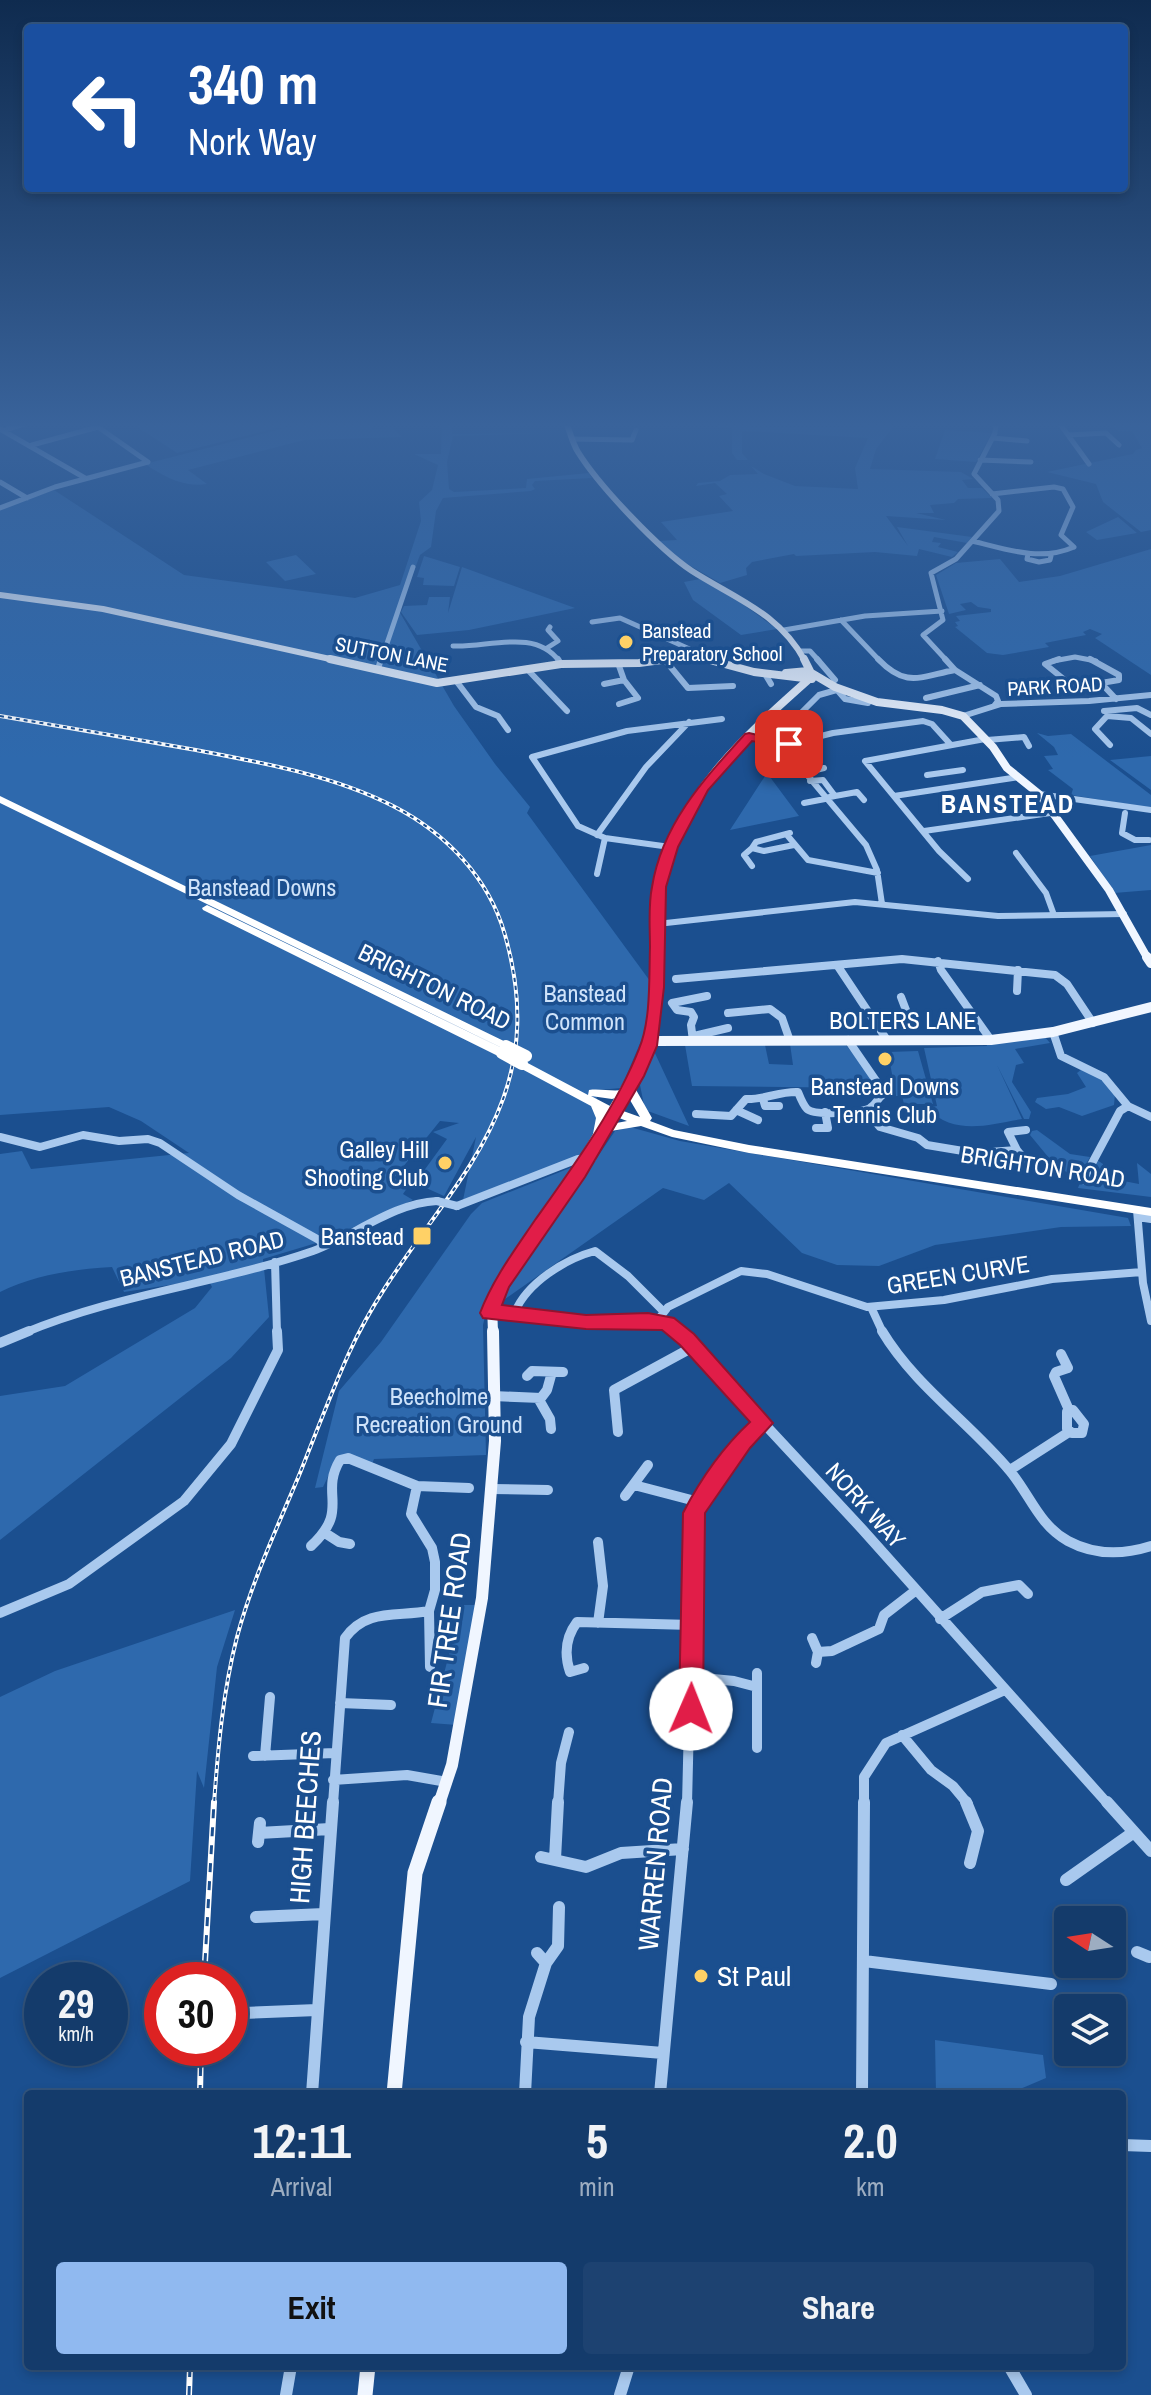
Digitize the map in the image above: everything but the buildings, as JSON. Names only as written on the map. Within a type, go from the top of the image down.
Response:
[{"type":"highway","name":"BRIGHTON ROAD","points":[[0,799],[504,1049],[618,1110],[647,1121],[749,1149],[1137,1214],[1151,1212]]},
{"type":"highway","name":"BRIGHTON ROAD","points":[[0,807],[504,1049]]},
{"type":"highway","points":[[598,1139],[602,1118],[594,1098],[627,1092],[647,1121],[611,1127]]},
{"type":"highway","name":"BRIGHTON ROAD","points":[[681,1132],[1151,1205]]},
{"type":"main road","points":[[652,536],[674,559],[758,608],[784,630],[801,651],[800,682],[796,689]]},
{"type":"main road","name":"SUTTON LANE","points":[[0,595],[103,609],[437,683],[561,664],[618,663],[694,656],[765,674],[800,672],[811,676]]},
{"type":"main road","points":[[800,672],[831,681],[839,690],[891,706],[942,710],[963,716],[1006,766],[1039,794],[1124,914],[1151,963]]},
{"type":"main road","name":"FIR TREE ROAD","points":[[394,2090],[415,1873],[447,1782],[475,1647],[491,1489],[493,1396],[489,1313],[500,1285],[611,1127],[650,1041],[656,987],[659,887],[670,847],[683,818],[703,788],[811,676]]},
{"type":"main road","name":"BOLTERS LANE","points":[[650,1041],[693,1034],[790,1041],[991,1040],[1053,1032],[1149,1011]]},
{"type":"main road","name":"FIR TREE ROAD","points":[[589,1158],[618,1110]]},
{"type":"main road","points":[[365,2395],[368,2370]]},
{"type":"street","points":[[977,536],[956,559],[931,573],[942,611],[941,624],[923,635],[955,670],[980,685],[996,703],[1017,703]]},
{"type":"street","points":[[972,541],[1028,554],[1026,557],[1029,561],[1039,562],[1050,560],[1051,556],[1074,547],[1062,536]]},
{"type":"street","points":[[378,669],[413,567]]},
{"type":"street","points":[[784,630],[841,620],[942,611]]},
{"type":"street","points":[[592,622],[620,618],[694,651],[694,656]]},
{"type":"street","points":[[841,620],[893,680],[955,670]]},
{"type":"street","points":[[547,648],[558,639],[548,630],[550,627]]},
{"type":"street","points":[[504,632],[504,641]]},
{"type":"street","points":[[453,646],[504,641],[547,648],[561,664]]},
{"type":"street","points":[[801,651],[810,651],[831,681]]},
{"type":"street","points":[[1101,683],[1117,681],[1120,677],[1088,655],[1045,664],[1068,684],[1101,683],[1116,699]]},
{"type":"street","points":[[665,660],[688,688],[733,686]]},
{"type":"street","points":[[618,663],[624,680],[638,699],[619,704]]},
{"type":"street","points":[[527,669],[567,711]]},
{"type":"street","points":[[765,674],[771,684]]},
{"type":"street","points":[[604,684],[624,680]]},
{"type":"street","points":[[457,682],[476,707],[498,716],[508,730]]},
{"type":"street","points":[[926,698],[980,685]]},
{"type":"street","points":[[800,714],[822,693],[839,690],[845,699],[868,703]]},
{"type":"street","name":"PARK ROAD","points":[[963,716],[978,713],[996,703],[1095,701],[1151,695]]},
{"type":"street","points":[[1095,701],[1107,713],[1134,718],[1151,734]]},
{"type":"street","points":[[978,713],[1007,709],[1005,704]]},
{"type":"street","points":[[1110,745],[1095,729],[1097,722],[1107,713],[1137,708],[1151,715]]},
{"type":"street","points":[[670,847],[601,836],[576,824],[532,757],[620,733],[722,719]]},
{"type":"street","points":[[749,737],[782,745],[817,736],[918,721],[931,723],[951,745]]},
{"type":"street","points":[[597,874],[601,836],[646,767],[689,722]]},
{"type":"street","points":[[968,879],[939,851],[865,761],[1021,736],[1029,746]]},
{"type":"street","points":[[782,745],[866,845],[878,873],[882,904]]},
{"type":"street","points":[[773,775],[816,774],[824,768]]},
{"type":"street","points":[[927,775],[963,770]]},
{"type":"street","points":[[944,773],[956,788]]},
{"type":"street","points":[[894,796],[1019,777]]},
{"type":"street","points":[[810,781],[823,780],[835,796]]},
{"type":"street","points":[[804,803],[857,792],[864,800]]},
{"type":"street","points":[[1039,794],[1125,809],[1151,810]]},
{"type":"street","points":[[1125,809],[1122,833],[1135,840],[1149,840]]},
{"type":"street","points":[[924,831],[1050,813]]},
{"type":"street","points":[[752,866],[744,855],[756,842],[789,834],[794,845],[812,861],[878,873]]},
{"type":"street","points":[[752,848],[760,851],[794,845]]},
{"type":"street","points":[[1016,853],[1046,893],[1054,915]]},
{"type":"street","points":[[657,924],[833,904],[882,904],[998,916],[1124,914]]},
{"type":"street","points":[[676,979],[895,960],[938,961],[1048,973],[1064,980],[1093,1023]]},
{"type":"street","points":[[938,961],[941,970],[991,1040]]},
{"type":"street","points":[[837,965],[887,1040]]},
{"type":"street","points":[[1017,991],[1018,970]]},
{"type":"street","points":[[707,996],[672,1003],[677,1010],[693,1014],[693,1034],[707,1035],[728,1028]]},
{"type":"street","points":[[877,1025],[909,1018],[901,997]]},
{"type":"street","points":[[728,1013],[778,1011],[785,1017],[790,1041]]},
{"type":"street","points":[[1053,1032],[1061,1056],[1104,1077],[1128,1106],[1151,1117]]},
{"type":"street","points":[[746,1099],[763,1099],[796,1091],[807,1109],[866,1111],[878,1103],[881,1094],[874,1090],[879,1085],[876,1076],[853,1053],[848,1040]]},
{"type":"street","points":[[732,1116],[746,1099],[746,1087]]},
{"type":"street","points":[[763,1099],[765,1106],[779,1106]]},
{"type":"street","points":[[1083,1180],[1120,1111],[1128,1106]]},
{"type":"street","points":[[866,1111],[880,1127],[965,1152],[1017,1150]]},
{"type":"street","points":[[816,1128],[828,1128],[825,1112]]},
{"type":"street","points":[[696,1114],[758,1120]]},
{"type":"street","points":[[1026,1130],[1004,1132],[1031,1167]]},
{"type":"street","points":[[0,1137],[40,1147],[83,1135],[119,1141],[148,1139],[160,1143],[238,1195],[319,1240],[323,1246]]},
{"type":"street","name":"BANSTEAD ROAD","points":[[0,1343],[111,1302],[275,1262],[323,1246],[419,1202],[437,1201],[457,1206],[589,1158]]},
{"type":"street","points":[[1137,1214],[1142,1272],[1151,1321]]},
{"type":"street","name":"BRIGHTON ROAD","points":[[1137,1214],[1151,1219]]},
{"type":"street","name":"NORK WAY","points":[[515,1312],[518,1302],[527,1292],[581,1253],[599,1253],[628,1276],[660,1316],[763,1423],[1151,1851]]},
{"type":"street","points":[[0,1613],[69,1584],[160,1520],[184,1501],[210,1473],[231,1444],[278,1350],[275,1262]]},
{"type":"street","name":"GREEN CURVE","points":[[660,1316],[741,1271],[767,1274],[811,1291],[871,1307],[944,1300],[1052,1279],[1142,1272]]},
{"type":"street","points":[[871,1307],[889,1346],[904,1366],[1010,1470],[1041,1520],[1067,1540],[1089,1549],[1113,1553],[1151,1546]]},
{"type":"street","points":[[489,1313],[515,1312],[586,1322],[660,1316]]},
{"type":"street","points":[[618,1432],[614,1390],[693,1347]]},
{"type":"street","points":[[1010,1470],[1069,1432],[1082,1433],[1085,1427],[1078,1414],[1069,1410],[1054,1377],[1056,1372],[1068,1368],[1061,1354]]},
{"type":"street","points":[[527,1376],[532,1371],[563,1372]]},
{"type":"street","points":[[493,1396],[544,1397],[552,1372]]},
{"type":"street","points":[[538,1398],[550,1419],[551,1429]]},
{"type":"street","points":[[1069,1410],[1066,1416],[1069,1432]]},
{"type":"street","name":"WARREN ROAD","points":[[660,2090],[690,1769],[693,1523],[699,1502],[742,1442],[763,1423]]},
{"type":"street","points":[[311,1546],[325,1533],[333,1519],[332,1477],[340,1460],[353,1460],[417,1486],[469,1488]]},
{"type":"street","points":[[625,1496],[648,1465]]},
{"type":"street","points":[[634,1485],[699,1502]]},
{"type":"street","points":[[417,1486],[410,1502],[409,1515],[432,1549],[434,1558],[429,1611],[430,1667]]},
{"type":"street","points":[[491,1489],[548,1490]]},
{"type":"street","points":[[325,1533],[339,1542],[350,1544]]},
{"type":"street","points":[[598,1542],[603,1586],[598,1623]]},
{"type":"street","points":[[940,1619],[994,1588],[1019,1585],[1028,1594]]},
{"type":"street","points":[[812,1638],[817,1657],[832,1651],[879,1629],[884,1615],[915,1591]]},
{"type":"street","name":"HIGH BEECHES","points":[[312,2090],[345,1638],[353,1625],[370,1615],[429,1611]]},
{"type":"street","points":[[584,1668],[572,1678],[565,1653],[573,1624],[579,1621],[692,1625]]},
{"type":"street","points":[[757,1673],[757,1748]]},
{"type":"street","points":[[692,1677],[734,1681],[757,1687]]},
{"type":"street","points":[[862,2090],[864,1777],[882,1747],[902,1735],[1005,1690]]},
{"type":"street","points":[[270,1697],[259,1756],[335,1753]]},
{"type":"street","points":[[340,1703],[391,1705]]},
{"type":"street","points":[[555,1859],[560,1817],[560,1759],[569,1732]]},
{"type":"street","points":[[902,1735],[931,1770],[953,1786],[970,1806],[978,1831],[969,1864]]},
{"type":"street","points":[[333,1780],[407,1775],[447,1782]]},
{"type":"street","points":[[259,1832],[330,1829]]},
{"type":"street","points":[[1076,1877],[1134,1832]]},
{"type":"street","points":[[541,1857],[586,1867],[621,1853],[683,1849]]},
{"type":"street","points":[[525,2090],[526,2042],[534,1999],[546,1963],[556,1957],[559,1948],[559,1907]]},
{"type":"street","points":[[256,1917],[324,1914]]},
{"type":"street","points":[[1137,1952],[1150,1957]]},
{"type":"street","points":[[537,1953],[546,1963]]},
{"type":"street","points":[[864,1961],[1051,1984]]},
{"type":"street","points":[[248,2013],[317,2010]]},
{"type":"street","points":[[526,2042],[663,2053]]},
{"type":"street","points":[[1126,2145],[1151,2146]]},
{"type":"street","points":[[286,2395],[290,2370]]},
{"type":"street","points":[[620,2395],[628,2370]]},
{"type":"street","points":[[1011,2370],[1026,2395]]},
{"type":"green space","name":"Banstead Downs","points":[[0,536],[124,536],[184,575],[355,598],[400,585],[416,536],[433,536],[431,547],[420,555],[399,611],[454,706],[530,807],[527,813],[650,981],[647,1027],[621,1088],[599,1090],[594,1109],[598,1113],[595,1130],[581,1155],[463,1200],[476,1137],[444,1196],[415,1183],[447,1139],[433,1132],[459,1123],[440,1121],[394,1178],[410,1184],[403,1194],[413,1200],[323,1241],[263,1259],[269,1317],[231,1358],[0,1540],[0,1396],[65,1386],[195,1308],[212,1287],[208,1279],[124,1292],[112,1267],[55,1274],[0,1292],[0,1154],[22,1151],[31,1169],[189,1153],[141,1121],[109,1107],[0,1115]]},
{"type":"green space","points":[[673,536],[900,536],[908,546],[902,536],[972,537],[967,543],[934,537],[932,542],[941,543],[938,547],[958,552],[952,557],[919,549],[917,556],[875,552],[794,554],[752,562],[746,568],[747,575],[720,583],[682,561],[658,541],[677,540]]},
{"type":"green space","points":[[1091,536],[1121,536],[1097,540]]},
{"type":"green space","points":[[1151,549],[1151,675],[1095,638],[1102,634],[1090,629],[1083,632],[1086,635],[1045,643],[1049,647],[1003,655],[987,653],[955,627],[958,626],[955,622],[960,621],[956,616],[991,612],[991,609],[978,607],[971,602],[960,604],[966,610],[949,614],[936,575],[956,563],[1000,559],[1019,582],[1060,576]]},
{"type":"green space","points":[[296,555],[316,574],[285,581],[266,562]]},
{"type":"green space","points":[[424,556],[460,567],[454,586],[423,585],[424,578],[417,577]]},
{"type":"green space","points":[[462,567],[575,608],[469,630],[417,635],[401,612],[404,606],[427,605],[429,597],[450,597],[448,613]]},
{"type":"green space","points":[[700,579],[730,595],[777,629],[741,635],[693,600],[684,582]]},
{"type":"green space","points":[[1037,733],[1048,736],[1071,734],[1151,795],[1151,808],[1071,795],[1073,789],[1048,770],[1053,769],[1044,756],[1058,755],[1054,747]]},
{"type":"green space","points":[[1151,756],[1151,790],[1110,760]]},
{"type":"green space","points":[[767,773],[799,816],[730,830]]},
{"type":"green space","points":[[1151,845],[1151,890],[1114,893],[1090,856]]},
{"type":"green space","points":[[1045,1037],[1050,1043],[1015,1049],[1024,1063],[1016,1065],[1012,1082],[1031,1112],[1029,1119],[1024,1119],[997,1065],[1022,1119],[984,1126],[960,1125],[937,1117],[927,1108],[937,1106],[924,1048],[987,1046],[986,1043]]},
{"type":"green space","points":[[790,1044],[845,1044],[873,1078],[870,1088],[692,1086],[685,1045],[765,1045],[769,1064],[793,1065]]},
{"type":"green space","points":[[653,1049],[689,1126],[645,1110],[640,1085]]},
{"type":"green space","points":[[918,1051],[933,1104],[904,1104],[902,1096],[896,1096],[888,1052]]},
{"type":"green space","points":[[1082,1069],[1103,1079],[1115,1094],[1114,1105],[1082,1116],[1059,1107],[1046,1109],[1035,1102],[1037,1098],[1068,1094],[1086,1087],[1077,1073]]},
{"type":"green space","points":[[630,1127],[680,1141],[1128,1218],[1131,1226],[1061,1227],[935,1245],[879,1266],[837,1265],[802,1253],[729,1183],[704,1200],[663,1188],[498,1304],[615,1131]]},
{"type":"green space","points":[[1037,1130],[1070,1154],[1090,1157],[1082,1171],[1070,1175],[1049,1158],[1030,1135]]},
{"type":"green space","points":[[1097,1160],[1103,1164],[1103,1177],[1139,1184],[1137,1163],[1151,1174],[1151,1197],[1078,1188],[1084,1172]]},
{"type":"green space","name":"Beecholme Recreation Ground","points":[[575,1166],[492,1285],[483,1325],[486,1455],[374,1459],[372,1464],[338,1456],[323,1487],[315,1488],[339,1391],[381,1342],[471,1214],[482,1203]]},
{"type":"green space","points":[[462,1605],[476,1605],[457,1725],[431,1723]]},
{"type":"green space","points":[[235,1610],[217,1667],[204,1788],[197,1771],[190,1881],[31,1962],[24,1962],[24,1966],[0,1978],[0,1697],[55,1671]]},
{"type":"green space","points":[[935,2040],[1043,2055],[1046,2078],[1018,2090],[936,2090]]},
{"type":"railway","points":[[0,716],[272,765],[370,795],[431,830],[463,859],[488,895],[505,935],[517,1002],[514,1060],[498,1112],[474,1159],[378,1299],[349,1353],[330,1398],[243,1616],[228,1678],[214,1804]]},
{"type":"railway","points":[[205,1962],[214,1802]]},
{"type":"railway","points":[[200,2090],[201,2066]]},
{"type":"railway","points":[[189,2395],[190,2370]]},
{"type":"place","name":"Banstead Preparatory School","points":[[626,642]]},
{"type":"place","name":"Banstead Downs Tennis Club","points":[[885,1059]]},
{"type":"place","name":"Galley Hill Shooting Club","points":[[445,1163]]},
{"type":"place","name":"Banstead","points":[[422,1236]]},
{"type":"place","name":"St Paul","points":[[701,1976]]},
{"type":"district","name":"BANSTEAD","points":[[1008,803]]},
{"type":"route","points":[[691,1709],[694,1513],[703,1494],[742,1442],[763,1423],[687,1340],[667,1323],[648,1320],[586,1322],[528,1313],[489,1313],[500,1285],[578,1172],[635,1076],[649,1046],[656,987],[659,887],[670,847],[683,818],[716,771],[749,737],[789,744]]},
{"type":"park label","name":"Banstead Common","points":[[585,1007]]}]
